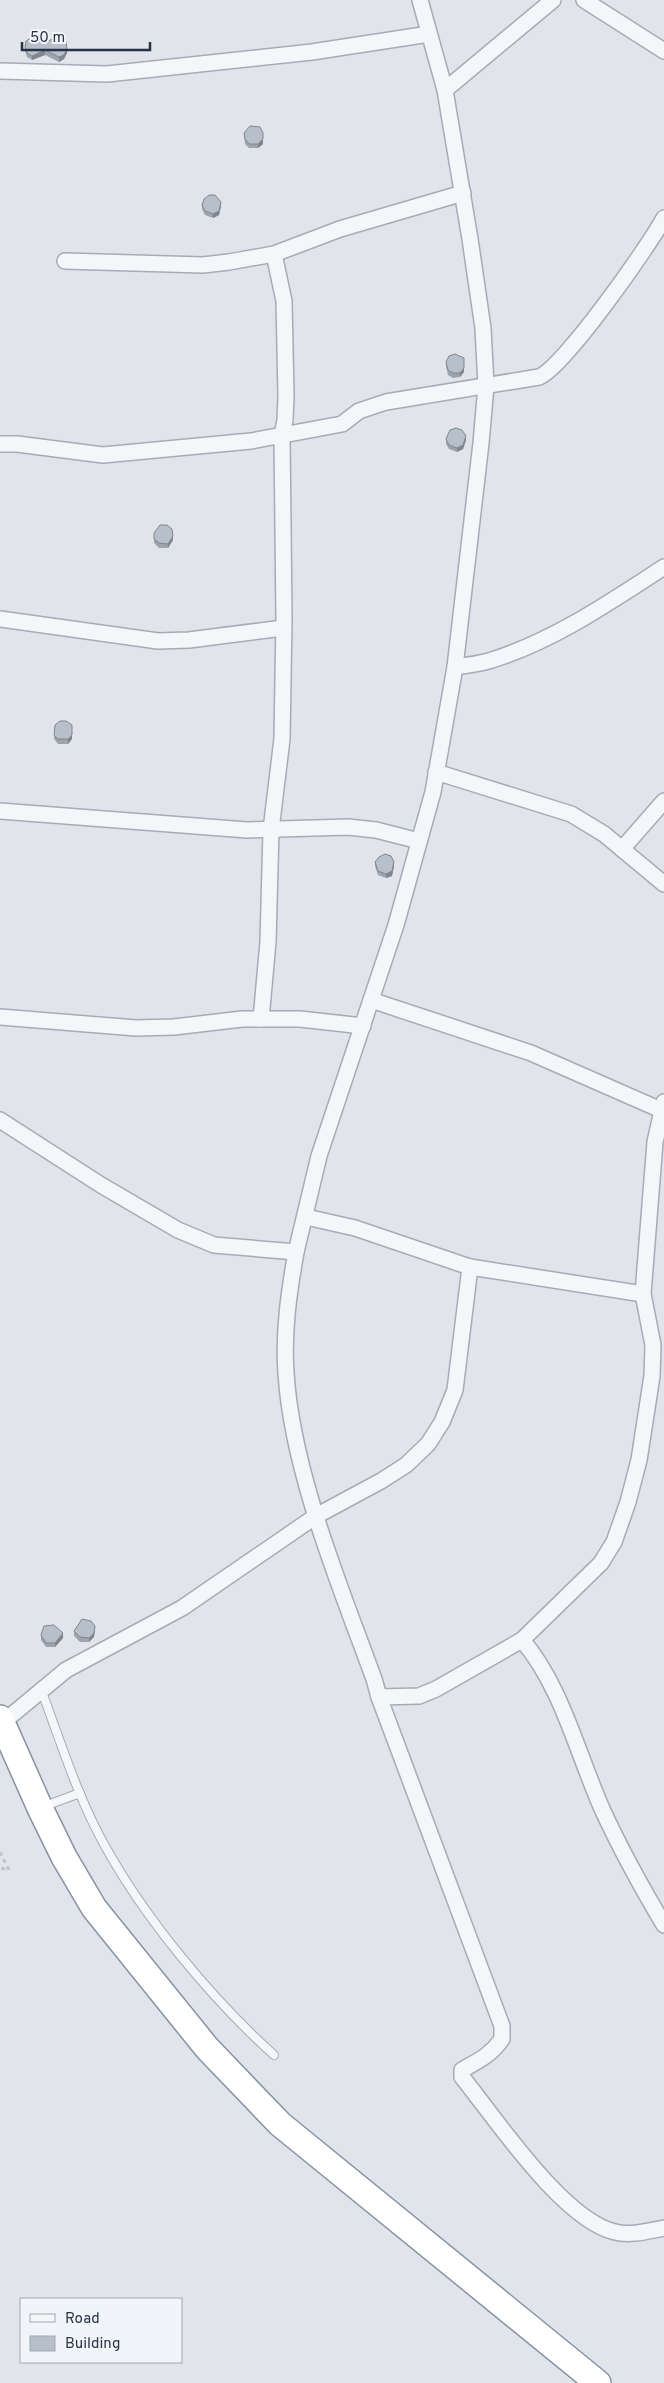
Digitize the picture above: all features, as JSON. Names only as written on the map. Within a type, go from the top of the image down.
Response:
[{"type":"highway","points":[[1,1720],[64,1857],[94,1908],[144,1972],[220,2062],[280,2124],[598,2383]]},
{"type":"street","points":[[420,0],[445,90],[463,192],[482,328],[486,386],[481,443],[455,667],[436,772],[396,926],[319,1156],[306,1217],[296,1252],[286,1311],[286,1373],[296,1442],[316,1516],[374,1679],[378,1697],[502,2026],[502,2039],[486,2058],[462,2070],[462,2077],[557,2195],[581,2215],[603,2228],[617,2233],[637,2233],[664,2228]]},
{"type":"street","points":[[445,90],[553,0]]},
{"type":"street","points":[[584,0],[664,51]]},
{"type":"street","points":[[0,71],[107,74],[312,52],[430,34]]},
{"type":"street","points":[[65,261],[203,266],[274,254],[340,229],[463,192]]},
{"type":"street","points":[[0,444],[17,444],[103,455],[250,441],[342,424],[359,411],[377,404],[538,377],[548,372],[634,266],[663,224]]},
{"type":"street","points":[[261,1019],[268,942],[270,830],[282,739],[284,628],[282,436],[286,396],[284,301],[274,254]]},
{"type":"street","points":[[455,667],[492,660],[545,637],[596,612],[664,567]]},
{"type":"street","points":[[0,620],[158,640],[189,640],[284,628]]},
{"type":"street","points":[[436,772],[571,814],[604,834],[664,884]]},
{"type":"street","points":[[622,848],[664,801]]},
{"type":"street","points":[[0,811],[120,822],[270,830],[348,827],[376,830],[419,841]]},
{"type":"street","points":[[371,1000],[531,1053],[662,1106],[655,1142],[644,1294],[659,1346],[638,1460],[628,1502],[614,1542],[601,1563],[582,1584],[522,1640],[436,1690],[419,1696],[378,1697]]},
{"type":"street","points":[[0,1017],[136,1028],[300,1018],[363,1026]]},
{"type":"street","points":[[0,1120],[101,1185],[178,1230],[214,1245],[296,1252]]},
{"type":"street","points":[[306,1217],[355,1228],[470,1268],[644,1294]]},
{"type":"street","points":[[1,1720],[42,1692],[66,1670],[182,1608],[316,1516],[381,1481],[406,1465],[433,1436],[442,1422],[455,1390],[470,1268]]},
{"type":"street","points":[[522,1640],[535,1655],[549,1681],[603,1811],[664,1925]]},
{"type":"lane","points":[[42,1692],[80,1792],[104,1845],[123,1878],[220,2002],[244,2028],[274,2055]]},
{"type":"lane","points":[[40,1808],[80,1792]]},
{"type":"path","points":[[0,1852],[9,1870],[0,1868]]},
{"type":"building","points":[[34,36],[47,42],[54,38],[61,38],[66,42],[67,49],[64,55],[59,57],[45,50],[32,56],[27,53],[26,41]]},
{"type":"building","points":[[250,126],[260,127],[263,133],[263,139],[258,144],[249,144],[245,139],[244,133]]},
{"type":"building","points":[[209,195],[215,195],[221,202],[219,211],[213,214],[205,211],[202,205],[204,199]]},
{"type":"building","points":[[455,354],[464,358],[464,368],[460,373],[453,373],[448,370],[446,362],[449,356]]},
{"type":"building","points":[[456,428],[462,430],[466,436],[463,445],[457,448],[449,445],[446,439],[450,430]]},
{"type":"building","points":[[160,525],[167,525],[172,529],[173,536],[168,544],[159,543],[154,539],[154,533]]},
{"type":"building","points":[[60,721],[66,721],[72,725],[72,735],[68,739],[58,739],[54,735],[55,725]]},
{"type":"building","points":[[385,854],[391,856],[394,862],[392,871],[386,874],[378,871],[375,862]]},
{"type":"building","points":[[82,1619],[91,1621],[95,1626],[94,1633],[89,1638],[80,1637],[74,1631]]},
{"type":"building","points":[[54,1625],[63,1633],[55,1643],[46,1643],[41,1635],[44,1626]]}]
